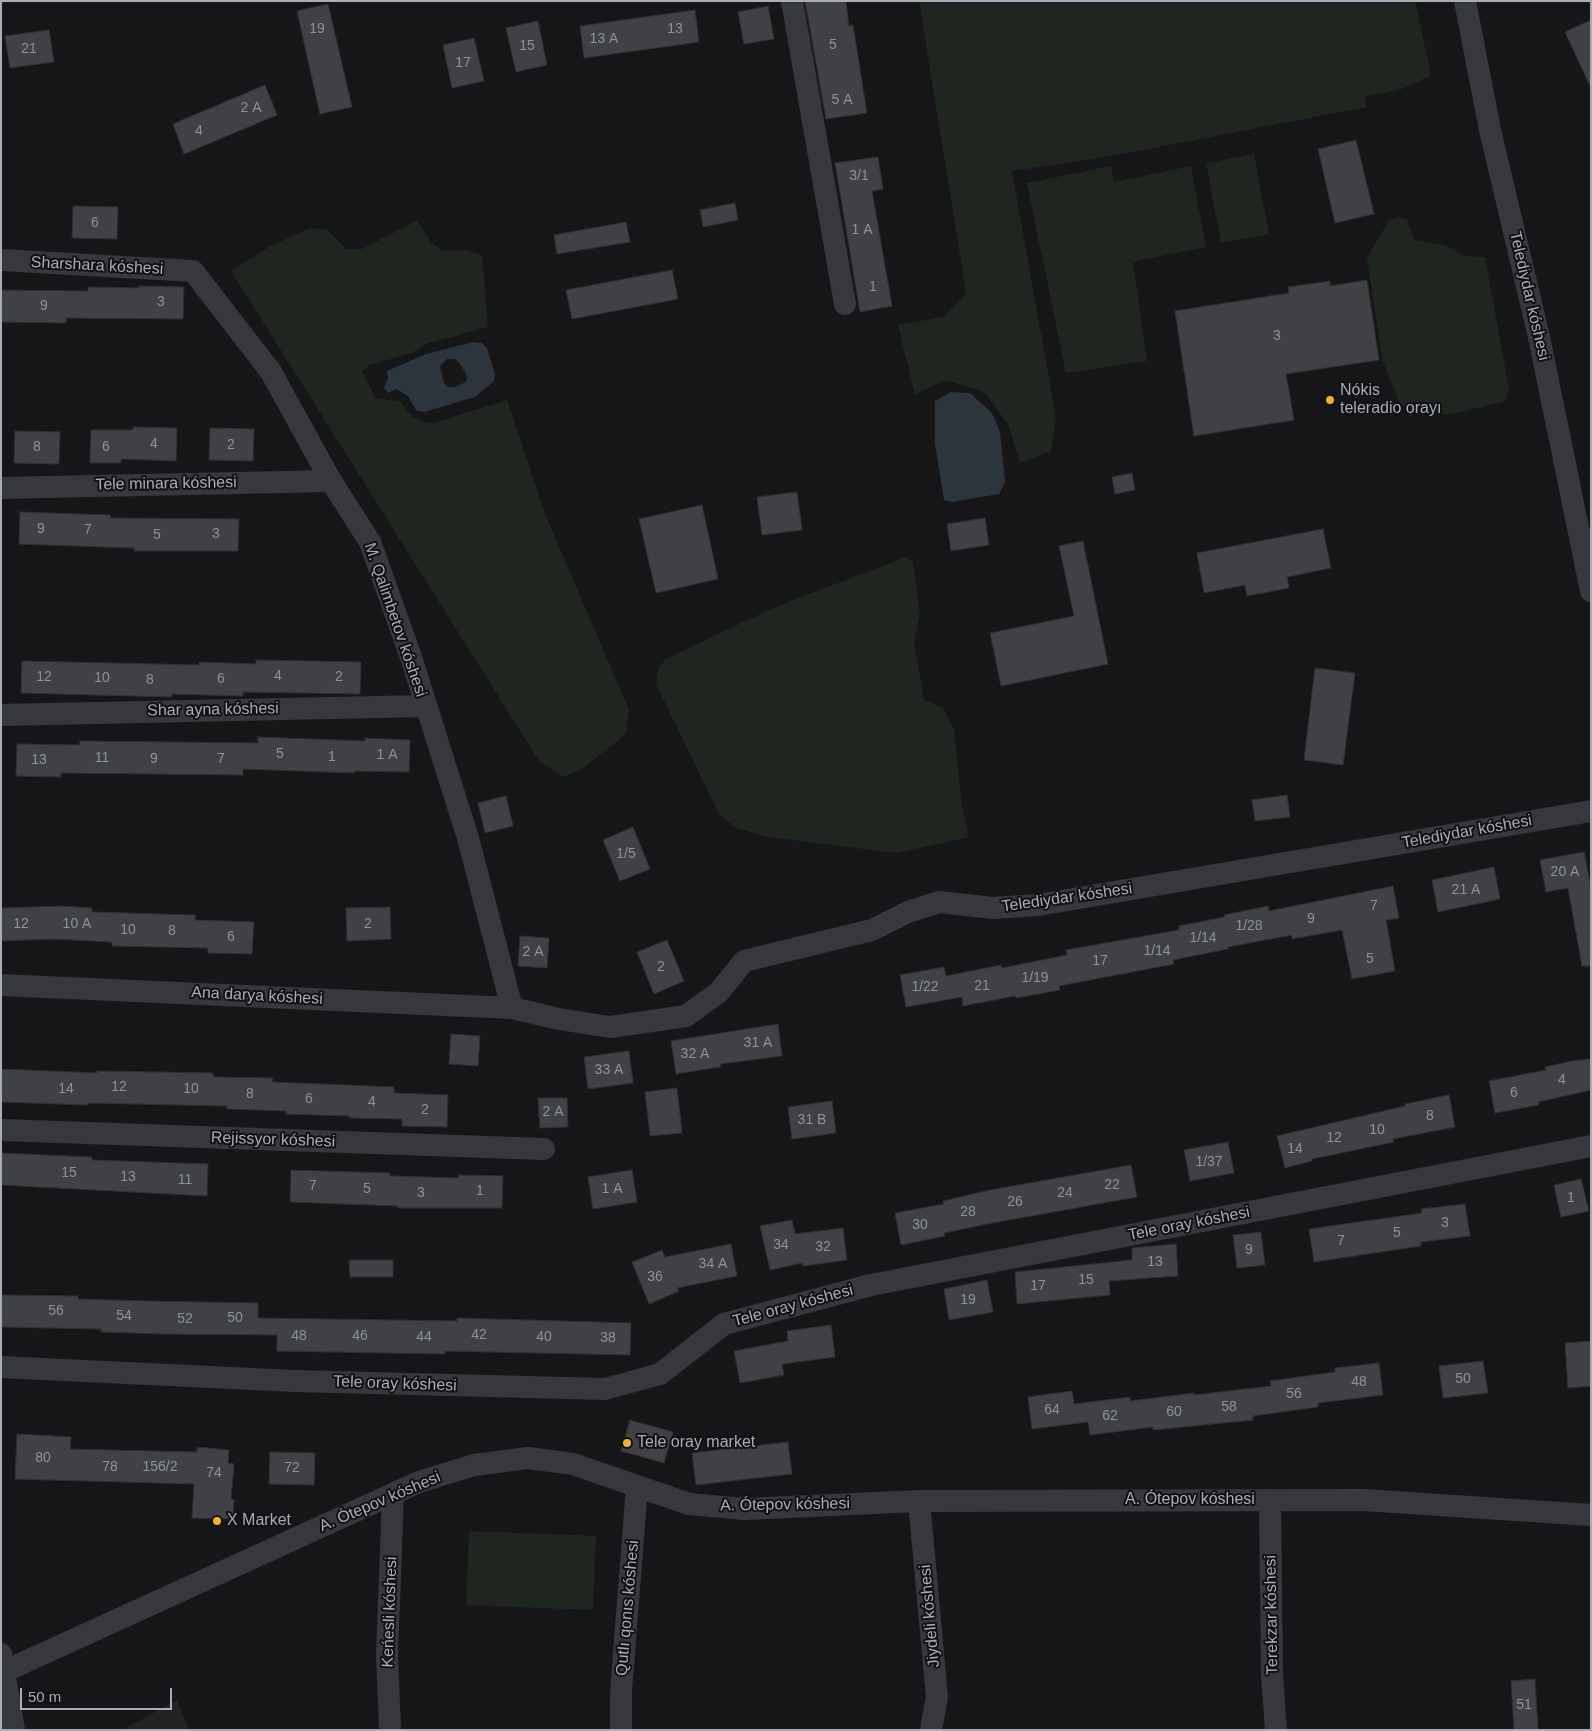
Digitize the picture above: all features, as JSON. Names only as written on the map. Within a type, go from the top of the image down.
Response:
[{"type":"street","points":[[792,1],[845,304]]},
{"type":"street","name":"Telediydar kóshesi","points":[[1465,1],[1492,139],[1539,337],[1591,591]]},
{"type":"street","name":"Sharshara kóshesi","points":[[1,260],[193,271]]},
{"type":"street","name":"M. Qalimbetov kóshesi","points":[[193,271],[271,372],[331,481],[370,542],[411,657],[468,838],[512,1008]]},
{"type":"street","name":"Tele minara kóshesi","points":[[1,488],[331,481]]},
{"type":"street","name":"Shar ayna kóshesi","points":[[1,715],[425,706]]},
{"type":"street","name":"Telediydar kóshesi","points":[[512,1008],[559,1019],[610,1027],[686,1016],[719,992],[744,962],[872,930],[908,912],[940,902],[993,908],[1038,905],[1591,811]]},
{"type":"street","name":"Ana darya kóshesi","points":[[1,985],[512,1008]]},
{"type":"street","name":"Rejissyor kóshesi","points":[[1,1130],[544,1149]]},
{"type":"street","name":"Tele oray kóshesi","points":[[1,1366],[304,1382],[605,1389],[660,1374],[724,1324],[871,1285],[1591,1146]]},
{"type":"street","name":"A. Ótepov kóshesi","points":[[3,1666],[420,1482],[474,1464],[528,1458],[573,1464],[689,1504],[745,1508],[920,1501],[1364,1500],[1591,1516]]},
{"type":"street","name":"Qutlı qonıs kóshesi","points":[[621,1730],[621,1692],[637,1486]]},
{"type":"street","name":"Keńesli kóshesi","points":[[390,1730],[387,1654],[393,1494]]},
{"type":"street","name":"Terekzar kóshesi","points":[[1270,1500],[1272,1676],[1276,1730]]},
{"type":"street","name":"Jiydeli kóshesi","points":[[920,1501],[937,1697],[931,1730]]},
{"type":"street","points":[[3,1666],[14,1730]]},
{"type":"shaded area","points":[[919,1],[1415,1],[1431,75],[1402,89],[1365,97],[1367,107],[1111,156],[1012,171],[1056,418],[1051,451],[1020,463],[1008,424],[984,392],[946,380],[915,394],[898,325],[943,317],[966,293]]},
{"type":"shaded area","points":[[1254,154],[1269,234],[1221,243],[1206,163]]},
{"type":"shaded area","points":[[1111,166],[1114,182],[1191,166],[1206,247],[1133,262],[1147,361],[1066,373],[1027,183]]},
{"type":"shaded area","points":[[1399,217],[1407,219],[1414,240],[1445,245],[1464,256],[1485,257],[1509,389],[1506,401],[1452,414],[1415,415],[1399,402],[1382,359],[1367,258],[1389,220]]},
{"type":"shaded area","points":[[417,221],[432,243],[443,251],[464,250],[482,255],[488,327],[425,344],[412,353],[370,365],[362,371],[376,399],[400,401],[412,416],[423,422],[434,423],[507,400],[545,514],[629,709],[626,734],[583,768],[564,777],[539,761],[231,271],[269,247],[309,228],[328,230],[346,249],[362,249]]},
{"type":"shaded area","points":[[473,342],[482,343],[487,348],[495,374],[494,381],[475,397],[424,412],[416,410],[408,396],[396,389],[388,393],[384,388],[388,378],[387,371],[426,354]],"holes":[[[447,359],[455,359],[467,376],[466,382],[454,387],[448,387],[444,383],[440,366]]]},
{"type":"shaded area","points":[[951,392],[970,393],[992,413],[1000,432],[1005,482],[999,494],[952,502],[944,500],[935,444],[935,401]]},
{"type":"shaded area","points":[[906,557],[913,562],[920,613],[914,643],[924,700],[944,709],[954,730],[962,805],[969,837],[896,853],[769,837],[736,828],[719,814],[656,684],[658,668],[666,659],[773,608]]},
{"type":"shaded area","points":[[469,1531],[596,1536],[593,1610],[466,1605]]},
{"type":"shaded area","points":[[177,1700],[189,1730],[122,1730]]},
{"type":"building","points":[[805,1],[846,1],[849,26],[853,25],[867,113],[826,119]]},
{"type":"building","points":[[328,4],[352,107],[320,114],[297,11]]},
{"type":"building","points":[[768,6],[774,39],[744,44],[738,12]]},
{"type":"building","points":[[695,10],[699,42],[584,58],[580,26]]},
{"type":"building","points":[[1591,20],[1591,88],[1565,32]]},
{"type":"building","points":[[538,21],[547,65],[516,72],[506,28]]},
{"type":"building","points":[[49,30],[54,62],[10,68],[5,36]]},
{"type":"building","points":[[474,38],[484,81],[452,88],[443,45]]},
{"type":"building","points":[[265,85],[277,115],[184,154],[173,124]]},
{"type":"building","points":[[1356,140],[1374,214],[1335,223],[1318,149]]},
{"type":"building","points":[[878,157],[883,189],[872,191],[892,306],[860,312],[835,163]]},
{"type":"building","points":[[735,203],[738,220],[703,227],[700,210]]},
{"type":"building","points":[[73,206],[118,207],[117,239],[72,238]]},
{"type":"building","points":[[626,222],[630,242],[557,254],[554,235]]},
{"type":"building","points":[[672,270],[678,299],[572,319],[566,290]]},
{"type":"building","points":[[1367,280],[1379,360],[1286,374],[1294,420],[1194,436],[1175,311],[1289,293],[1288,287],[1330,281],[1330,286]]},
{"type":"building","points":[[139,286],[184,287],[183,319],[66,318],[66,323],[1,322],[1,290],[88,291],[88,287],[139,288]]},
{"type":"building","points":[[133,427],[177,428],[176,461],[121,459],[121,463],[90,463],[91,430],[133,430]]},
{"type":"building","points":[[210,428],[254,429],[253,461],[209,460]]},
{"type":"building","points":[[15,431],[60,432],[59,464],[14,463]]},
{"type":"building","points":[[1132,473],[1135,490],[1115,494],[1112,477]]},
{"type":"building","points":[[797,492],[802,530],[762,535],[757,497]]},
{"type":"building","points":[[702,505],[718,579],[656,593],[639,519]]},
{"type":"building","points":[[20,512],[111,515],[110,518],[239,519],[238,551],[134,551],[134,548],[19,544]]},
{"type":"building","points":[[985,518],[989,545],[951,551],[947,524]]},
{"type":"building","points":[[1323,529],[1331,568],[1287,577],[1289,588],[1247,596],[1245,585],[1204,593],[1197,553]]},
{"type":"building","points":[[1083,541],[1108,664],[1001,686],[990,633],[1074,616],[1059,546]]},
{"type":"building","points":[[256,660],[361,662],[360,694],[243,692],[243,696],[172,694],[171,697],[21,693],[22,661],[199,665],[199,662],[256,664]]},
{"type":"building","points":[[1315,668],[1355,673],[1343,765],[1304,760]]},
{"type":"building","points":[[258,737],[365,741],[365,738],[410,740],[409,772],[354,771],[354,773],[243,769],[243,775],[61,773],[61,777],[16,776],[17,744],[80,745],[80,741],[258,743]]},
{"type":"building","points":[[1287,795],[1290,817],[1255,821],[1252,800]]},
{"type":"building","points":[[506,796],[513,826],[485,833],[478,803]]},
{"type":"building","points":[[633,827],[650,869],[620,881],[603,840]]},
{"type":"building","points":[[1584,852],[1591,887],[1591,966],[1582,966],[1568,888],[1546,892],[1540,860]]},
{"type":"building","points":[[1494,867],[1500,899],[1438,912],[1432,880]]},
{"type":"building","points":[[1393,886],[1399,918],[1386,920],[1395,971],[1352,979],[1342,930],[1292,939],[1292,935],[1228,947],[1228,949],[1173,960],[1174,964],[1059,986],[1060,990],[1016,998],[1015,996],[963,1006],[962,997],[906,1007],[900,975],[944,967],[946,976],[1001,965],[1002,968],[1067,955],[1066,950],[1179,930],[1179,926],[1225,917],[1224,915],[1268,906],[1269,911]]},
{"type":"building","points":[[63,906],[92,908],[92,912],[195,915],[195,920],[254,922],[252,954],[208,953],[208,948],[112,946],[112,942],[54,939],[1,941],[1,908]]},
{"type":"building","points":[[390,907],[391,939],[347,941],[346,908]]},
{"type":"building","points":[[520,936],[549,938],[547,968],[518,966]]},
{"type":"building","points":[[667,940],[684,981],[654,994],[637,952]]},
{"type":"building","points":[[778,1024],[782,1056],[720,1064],[720,1067],[676,1074],[671,1041]]},
{"type":"building","points":[[451,1034],[480,1036],[478,1066],[449,1064]]},
{"type":"building","points":[[629,1051],[633,1083],[588,1089],[584,1057]]},
{"type":"building","points":[[1591,1059],[1591,1090],[1538,1102],[1539,1105],[1495,1113],[1489,1081],[1546,1070],[1545,1067],[1572,1061]]},
{"type":"building","points":[[1,1069],[97,1073],[97,1071],[213,1073],[213,1077],[273,1078],[272,1082],[394,1087],[394,1093],[448,1095],[447,1127],[402,1126],[402,1119],[286,1114],[286,1111],[227,1109],[227,1106],[1,1102]]},
{"type":"building","points":[[677,1088],[682,1133],[650,1136],[645,1092]]},
{"type":"building","points":[[1449,1095],[1455,1127],[1393,1139],[1394,1142],[1312,1159],[1312,1161],[1285,1168],[1277,1136]]},
{"type":"building","points":[[538,1098],[567,1098],[568,1127],[540,1128]]},
{"type":"building","points":[[832,1101],[836,1133],[792,1139],[788,1107]]},
{"type":"building","points":[[1228,1142],[1234,1173],[1190,1181],[1184,1150]]},
{"type":"building","points":[[1,1153],[92,1157],[92,1160],[208,1164],[207,1196],[1,1185]]},
{"type":"building","points":[[1131,1165],[1137,1197],[992,1223],[944,1233],[945,1236],[901,1245],[895,1213],[944,1204],[943,1201],[990,1190]]},
{"type":"building","points":[[291,1170],[390,1173],[390,1176],[458,1178],[459,1175],[503,1176],[502,1208],[398,1208],[398,1206],[290,1202]]},
{"type":"building","points":[[632,1170],[637,1202],[593,1209],[588,1177]]},
{"type":"building","points":[[1581,1179],[1589,1211],[1561,1217],[1554,1185]]},
{"type":"building","points":[[1465,1204],[1470,1236],[1421,1242],[1421,1246],[1314,1262],[1309,1229],[1422,1213],[1421,1209]]},
{"type":"building","points":[[792,1220],[795,1234],[843,1228],[847,1260],[803,1266],[802,1263],[770,1270],[760,1226]]},
{"type":"building","points":[[1261,1232],[1265,1265],[1237,1268],[1233,1235]]},
{"type":"building","points":[[731,1244],[737,1276],[677,1288],[679,1291],[649,1304],[632,1262],[662,1250],[665,1257]]},
{"type":"building","points":[[1176,1244],[1178,1276],[1109,1281],[1110,1295],[1017,1304],[1015,1272],[1132,1260],[1132,1248]]},
{"type":"building","points":[[349,1260],[393,1260],[393,1277],[350,1277]]},
{"type":"building","points":[[987,1280],[993,1312],[949,1320],[944,1289]]},
{"type":"building","points":[[1,1295],[78,1296],[78,1299],[258,1303],[258,1318],[457,1321],[457,1318],[631,1323],[630,1355],[445,1351],[445,1354],[277,1351],[277,1335],[162,1334],[101,1332],[101,1329],[1,1327]]},
{"type":"building","points":[[831,1325],[835,1357],[782,1364],[784,1375],[740,1383],[734,1351],[788,1341],[787,1331]]},
{"type":"building","points":[[1591,1341],[1591,1386],[1568,1388],[1565,1343]]},
{"type":"building","points":[[1483,1361],[1488,1393],[1443,1398],[1439,1366]]},
{"type":"building","points":[[1379,1363],[1383,1395],[1318,1403],[1318,1407],[1253,1416],[1253,1420],[1153,1430],[1153,1427],[1090,1435],[1088,1422],[1032,1429],[1028,1397],[1072,1391],[1074,1404],[1130,1397],[1130,1401],[1194,1393],[1194,1395],[1271,1386],[1270,1381],[1335,1372],[1335,1368]]},
{"type":"building","points":[[630,1420],[673,1432],[664,1463],[621,1451]]},
{"type":"building","points":[[17,1434],[71,1437],[70,1449],[197,1452],[197,1447],[229,1450],[228,1463],[234,1464],[231,1499],[234,1500],[233,1519],[192,1518],[194,1484],[15,1479]]},
{"type":"building","points":[[788,1442],[792,1474],[696,1485],[692,1453]]},
{"type":"building","points":[[270,1452],[315,1453],[314,1485],[269,1484]]},
{"type":"building","points":[[1535,1679],[1538,1730],[1514,1730],[1511,1681]]},
{"type":"place","name":"Nókis teleradio orayı","points":[[1330,400]]},
{"type":"place","name":"Tele oray market","points":[[627,1443]]},
{"type":"place","name":"X Market","points":[[217,1521]]}]
